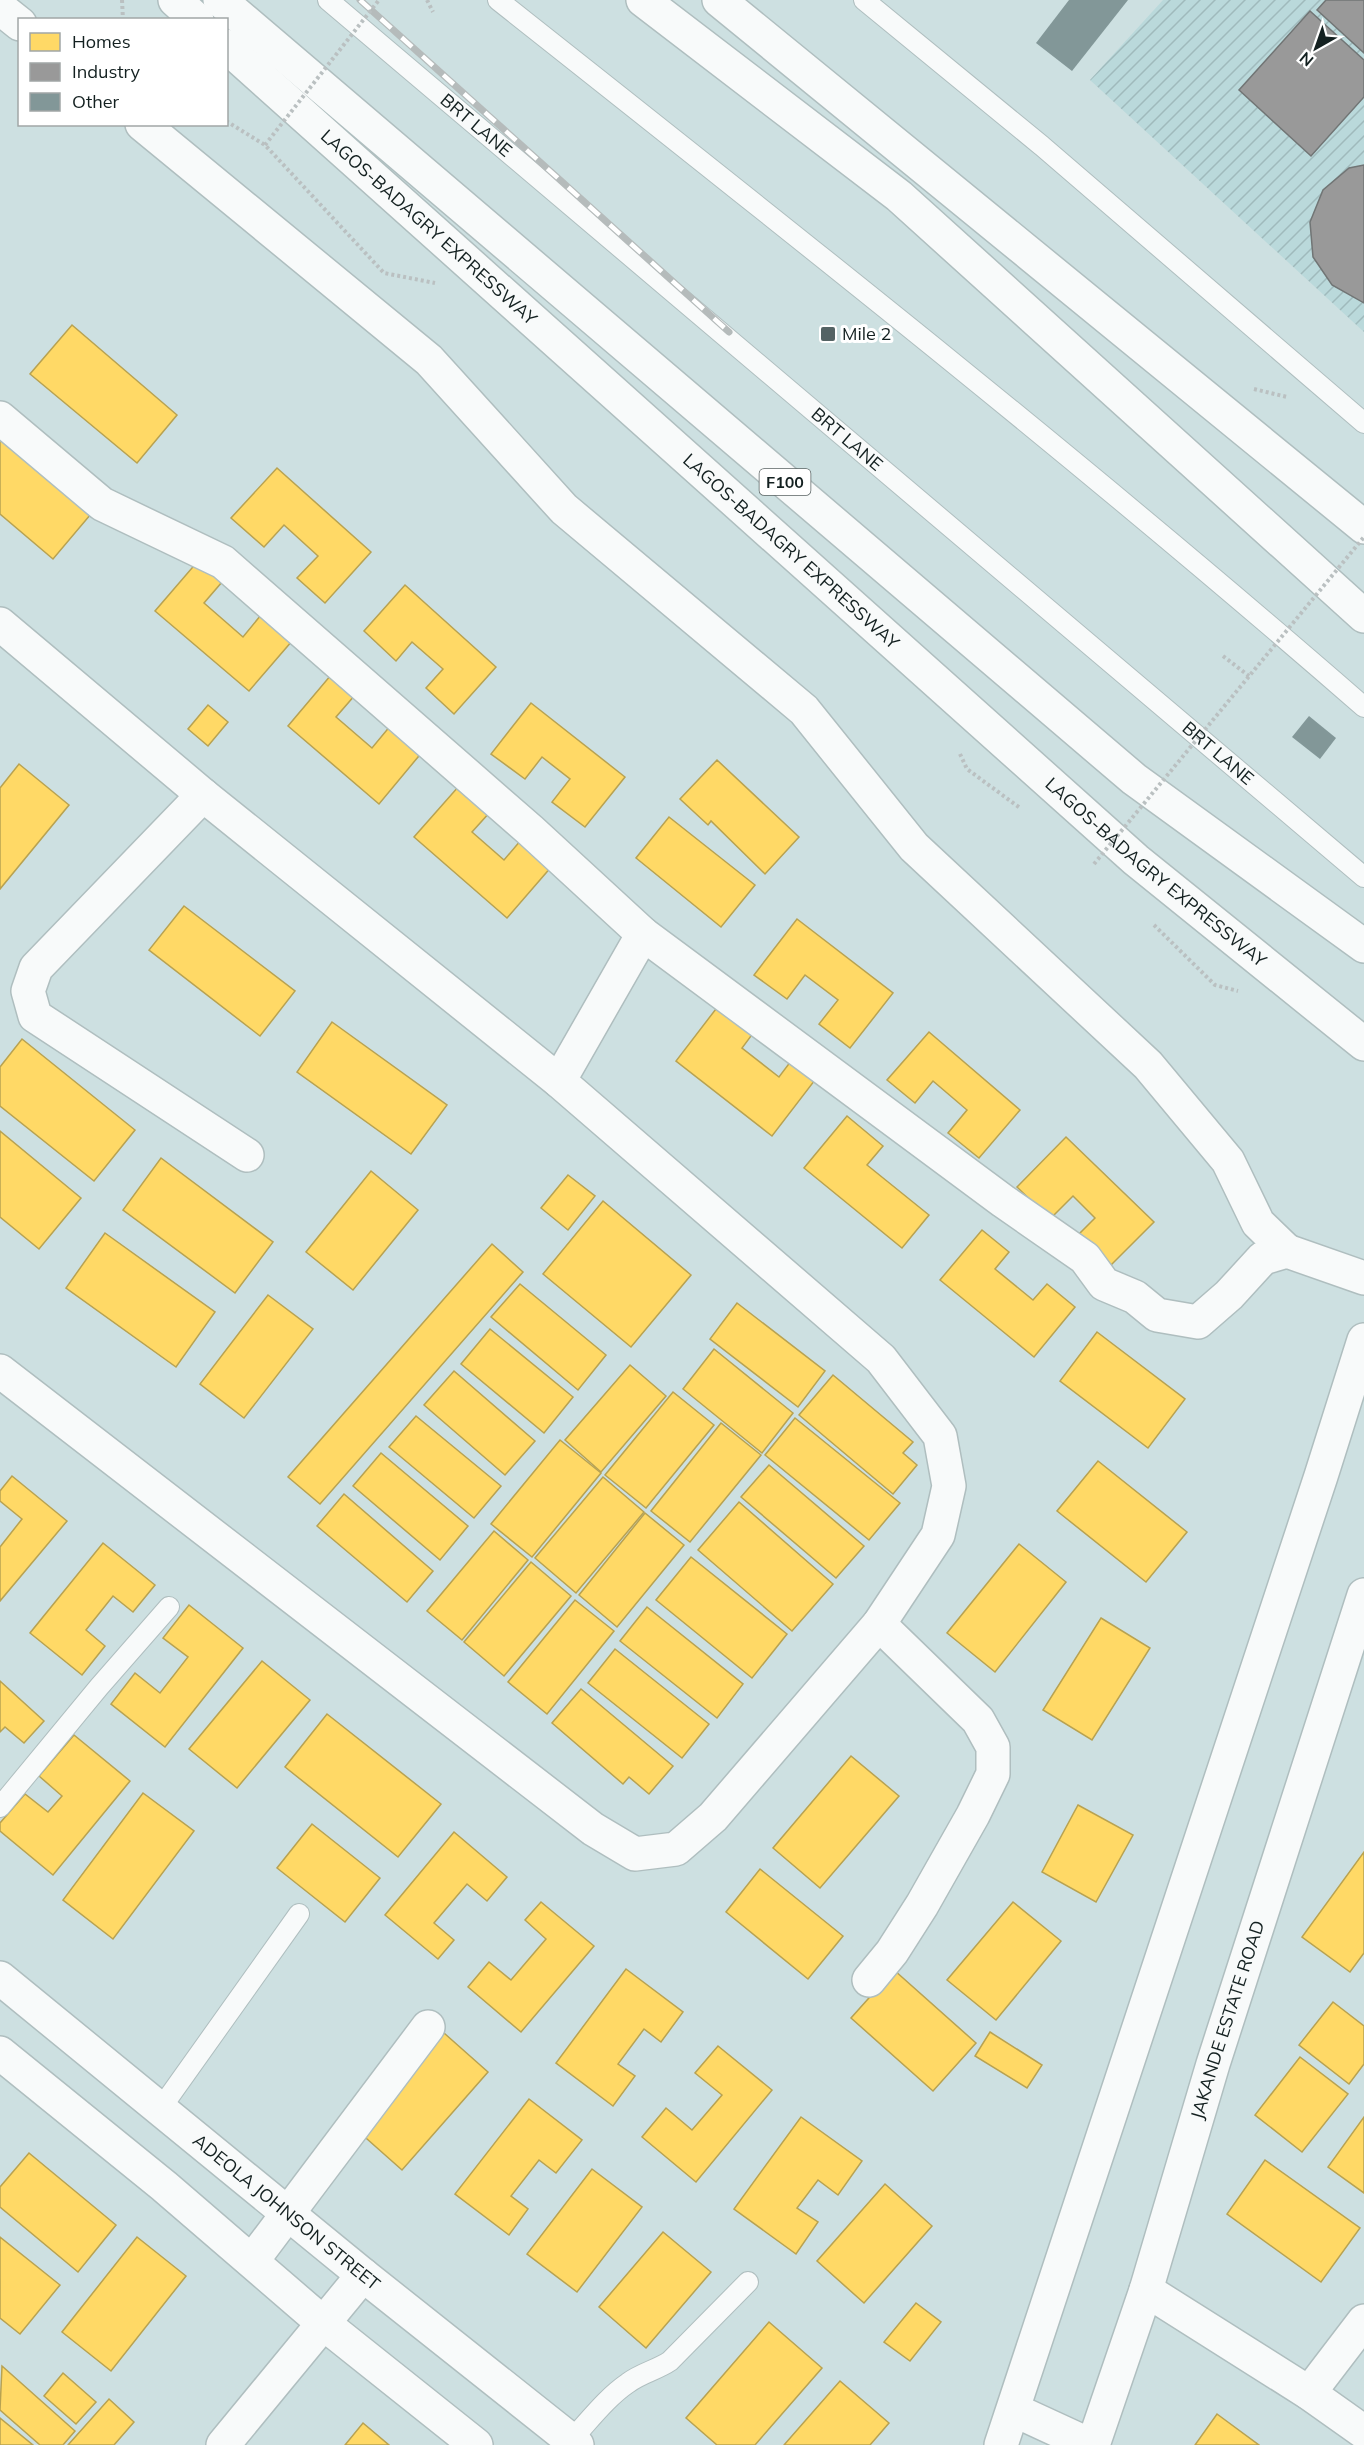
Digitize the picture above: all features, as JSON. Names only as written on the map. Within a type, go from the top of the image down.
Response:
[{"type":"main road","points":[[175,0],[195,18]]},
{"type":"main road","name":"LAGOS-BADAGRY EXPRESSWAY","points":[[220,0],[1134,780],[1364,946]]},
{"type":"main road","points":[[643,0],[899,196],[1364,616]]},
{"type":"main road","points":[[719,0],[1364,527]]},
{"type":"main road","points":[[0,8],[18,22]]},
{"type":"main road","name":"LAGOS-BADAGRY EXPRESSWAY","points":[[228,48],[1136,860],[1364,1044]]},
{"type":"main road","points":[[144,126],[429,360],[564,509],[804,710],[915,847],[1148,1065],[1228,1161],[1258,1223],[1287,1251],[1364,1278]]},
{"type":"main road","points":[[0,418],[102,504],[223,562],[530,830],[643,934],[1003,1201],[1085,1258],[1104,1284],[1135,1298],[1157,1315],[1198,1322],[1229,1295],[1263,1258],[1287,1251]]},
{"type":"main road","points":[[0,624],[203,795],[559,1081],[881,1359],[940,1436],[950,1486],[938,1535],[879,1624],[713,1817],[676,1849],[635,1854],[593,1829],[0,1371]]},
{"type":"main road","points":[[203,795],[36,968],[28,991],[35,1016],[247,1155]]},
{"type":"main road","points":[[559,1081],[643,934]]},
{"type":"main road","points":[[1001,2445],[1364,1340]]},
{"type":"main road","name":"JAKANDE ESTATE ROAD","points":[[1091,2445],[1146,2290],[1213,2064],[1364,1595]]},
{"type":"main road","points":[[869,1980],[892,1952],[922,1905],[973,1815],[993,1774],[993,1747],[978,1720],[879,1624]]},
{"type":"main road","name":"ADEOLA JOHNSON STREET","points":[[0,1978],[363,2275],[574,2443]]},
{"type":"main road","points":[[252,2261],[428,2027]]},
{"type":"main road","points":[[0,2053],[164,2186],[323,2323],[476,2445]]},
{"type":"main road","points":[[223,2445],[363,2275]]},
{"type":"main road","points":[[1146,2290],[1309,2392],[1364,2432]]},
{"type":"main road","points":[[1309,2392],[1364,2321]]},
{"type":"main road","points":[[1014,2410],[1091,2445]]},
{"type":"lane","name":"BRT LANE","points":[[328,0],[1364,878]]},
{"type":"lane","points":[[498,0],[868,293],[1276,630],[1364,707]]},
{"type":"lane","points":[[864,0],[1042,146],[1364,423]]},
{"type":"lane","points":[[0,1807],[99,1687],[169,1607]]},
{"type":"lane","points":[[161,2108],[299,1914]]},
{"type":"lane","points":[[574,2443],[616,2392],[629,2381],[657,2370],[670,2361],[748,2282]]},
{"type":"path","points":[[122,0],[123,18]]},
{"type":"path","points":[[264,145],[379,0]]},
{"type":"path","points":[[427,0],[433,12]]},
{"type":"path","points":[[228,122],[264,145],[384,273]]},
{"type":"path","points":[[1094,864],[1364,537]]},
{"type":"path","points":[[1223,656],[1249,676]]},
{"type":"shaded area","points":[[1163,0],[1364,0],[1364,332],[1090,80]]},
{"type":"building: Homes","points":[[72,325],[177,415],[137,463],[30,374]]},
{"type":"building: Homes","points":[[0,427],[96,508],[53,559],[0,514]]},
{"type":"building: Homes","points":[[277,468],[371,552],[325,603],[297,578],[318,556],[284,525],[264,547],[231,518]]},
{"type":"building: Homes","points":[[198,561],[222,582],[204,603],[243,637],[261,615],[292,641],[249,691],[155,611]]},
{"type":"building: Homes","points":[[405,585],[496,667],[454,714],[426,688],[443,669],[412,642],[396,661],[364,631]]},
{"type":"building: Homes","points":[[331,675],[355,695],[336,717],[372,748],[391,725],[423,751],[379,804],[288,726]]},
{"type":"building: Homes","points":[[531,703],[625,777],[585,827],[552,802],[570,779],[542,757],[525,779],[491,754]]},
{"type":"building: Homes","points":[[208,705],[228,722],[208,746],[188,729]]},
{"type":"building: Homes","points":[[717,760],[799,837],[765,874],[711,821],[708,825],[680,799]]},
{"type":"building: Homes","points":[[19,764],[69,805],[0,889],[0,788]]},
{"type":"building: Homes","points":[[459,786],[490,812],[472,832],[504,860],[521,840],[552,866],[507,918],[414,837]]},
{"type":"building: Homes","points":[[669,817],[755,885],[721,927],[636,858]]},
{"type":"building: Homes","points":[[184,906],[295,991],[260,1036],[149,950]]},
{"type":"building: Homes","points":[[797,919],[893,993],[850,1048],[819,1024],[838,1000],[805,975],[787,999],[754,975]]},
{"type":"building: Homes","points":[[719,1005],[754,1032],[742,1048],[779,1077],[791,1061],[815,1080],[772,1136],[676,1061]]},
{"type":"building: Homes","points":[[332,1022],[447,1105],[411,1154],[297,1072]]},
{"type":"building: Homes","points":[[929,1032],[1020,1110],[979,1158],[948,1133],[967,1110],[933,1081],[915,1103],[887,1080]]},
{"type":"building: Homes","points":[[22,1039],[135,1130],[94,1181],[0,1106],[0,1067]]},
{"type":"building: Homes","points":[[847,1116],[883,1146],[867,1165],[929,1215],[902,1248],[804,1168]]},
{"type":"building: Homes","points":[[0,1131],[81,1198],[39,1249],[0,1217]]},
{"type":"building: Homes","points":[[1066,1137],[1154,1222],[1108,1268],[1076,1237],[1095,1218],[1073,1196],[1050,1219],[1017,1187]]},
{"type":"building: Homes","points":[[161,1158],[273,1242],[235,1293],[123,1210]]},
{"type":"building: Homes","points":[[371,1171],[418,1210],[353,1290],[306,1252]]},
{"type":"building: Homes","points":[[568,1175],[595,1196],[568,1230],[541,1208]]},
{"type":"building: Homes","points":[[603,1201],[691,1275],[631,1347],[543,1274]]},
{"type":"building: Homes","points":[[982,1230],[1009,1252],[995,1269],[1033,1300],[1047,1284],[1075,1307],[1034,1357],[940,1280]]},
{"type":"building: Homes","points":[[105,1233],[215,1312],[176,1367],[66,1288]]},
{"type":"building: Homes","points":[[492,1244],[523,1272],[320,1504],[288,1477]]},
{"type":"building: Homes","points":[[520,1284],[606,1355],[578,1390],[491,1317]]},
{"type":"building: Homes","points":[[268,1295],[313,1329],[244,1418],[200,1384]]},
{"type":"building: Homes","points":[[737,1303],[825,1371],[798,1407],[710,1339]]},
{"type":"building: Homes","points":[[490,1329],[573,1397],[544,1433],[461,1364]]},
{"type":"building: Homes","points":[[1097,1332],[1185,1399],[1148,1448],[1060,1381]]},
{"type":"building: Homes","points":[[714,1349],[793,1413],[762,1453],[683,1389]]},
{"type":"building: Homes","points":[[630,1365],[666,1396],[601,1472],[565,1440]]},
{"type":"building: Homes","points":[[454,1371],[535,1441],[505,1475],[424,1405]]},
{"type":"building: Homes","points":[[833,1375],[913,1442],[903,1453],[917,1465],[893,1494],[799,1415]]},
{"type":"building: Homes","points":[[673,1392],[714,1425],[646,1508],[605,1475]]},
{"type":"building: Homes","points":[[416,1416],[501,1486],[474,1518],[389,1447]]},
{"type":"building: Homes","points":[[795,1418],[900,1503],[869,1540],[765,1455]]},
{"type":"building: Homes","points":[[721,1423],[761,1455],[690,1542],[651,1511]]},
{"type":"building: Homes","points":[[560,1440],[601,1473],[532,1557],[491,1524]]},
{"type":"building: Homes","points":[[381,1453],[468,1526],[440,1560],[353,1486]]},
{"type":"building: Homes","points":[[1098,1461],[1187,1532],[1146,1582],[1057,1511]]},
{"type":"building: Homes","points":[[769,1465],[864,1546],[836,1578],[741,1497]]},
{"type":"building: Homes","points":[[12,1476],[67,1521],[0,1601],[0,1547],[22,1519],[0,1501],[0,1491]]},
{"type":"building: Homes","points":[[603,1477],[644,1512],[576,1593],[535,1558]]},
{"type":"building: Homes","points":[[344,1494],[433,1571],[407,1602],[317,1526]]},
{"type":"building: Homes","points":[[739,1502],[833,1584],[792,1631],[698,1550]]},
{"type":"building: Homes","points":[[645,1513],[684,1545],[617,1627],[579,1595]]},
{"type":"building: Homes","points":[[494,1531],[528,1560],[462,1640],[427,1611]]},
{"type":"building: Homes","points":[[103,1543],[155,1585],[133,1612],[113,1596],[86,1630],[105,1646],[82,1675],[30,1633]]},
{"type":"building: Homes","points":[[1019,1544],[1066,1582],[995,1672],[947,1633]]},
{"type":"building: Homes","points":[[691,1557],[787,1634],[752,1678],[656,1600]]},
{"type":"building: Homes","points":[[531,1562],[571,1596],[504,1676],[464,1642]]},
{"type":"building: Homes","points":[[575,1600],[614,1631],[547,1714],[508,1682]]},
{"type":"building: Homes","points":[[189,1605],[243,1648],[165,1747],[111,1704],[135,1673],[160,1693],[188,1657],[163,1638]]},
{"type":"building: Homes","points":[[647,1607],[743,1684],[717,1718],[620,1641]]},
{"type":"building: Homes","points":[[1101,1618],[1150,1648],[1092,1740],[1043,1710]]},
{"type":"building: Homes","points":[[615,1649],[709,1724],[682,1758],[588,1683]]},
{"type":"building: Homes","points":[[262,1661],[310,1700],[237,1788],[189,1749]]},
{"type":"building: Homes","points":[[0,1681],[44,1721],[24,1743],[5,1727],[0,1732]]},
{"type":"building: Homes","points":[[581,1689],[673,1766],[649,1794],[629,1777],[623,1784],[552,1723]]},
{"type":"building: Homes","points":[[327,1714],[441,1804],[398,1857],[285,1767]]},
{"type":"building: Homes","points":[[74,1735],[130,1781],[53,1875],[0,1831],[0,1823],[25,1794],[48,1812],[62,1796],[39,1776]]},
{"type":"building: Homes","points":[[851,1756],[899,1796],[820,1888],[773,1848]]},
{"type":"building: Homes","points":[[143,1793],[194,1831],[113,1939],[63,1900]]},
{"type":"building: Homes","points":[[1078,1805],[1133,1835],[1096,1902],[1042,1872]]},
{"type":"building: Homes","points":[[312,1824],[380,1878],[345,1922],[277,1868]]},
{"type":"building: Homes","points":[[454,1832],[507,1877],[487,1901],[467,1884],[434,1923],[454,1940],[438,1959],[385,1915]]},
{"type":"building: Homes","points":[[1364,1852],[1364,1953],[1350,1972],[1302,1937]]},
{"type":"building: Homes","points":[[760,1869],[843,1936],[808,1979],[726,1912]]},
{"type":"building: Homes","points":[[541,1902],[594,1946],[521,2032],[468,1987],[489,1962],[511,1980],[546,1939],[525,1920]]},
{"type":"building: Homes","points":[[1013,1902],[1061,1941],[996,2020],[947,1980]]},
{"type":"building: Homes","points":[[626,1969],[683,2012],[661,2042],[644,2029],[618,2064],[635,2076],[613,2106],[556,2063]]},
{"type":"building: Homes","points":[[894,1970],[976,2043],[933,2091],[851,2018]]},
{"type":"building: Homes","points":[[1333,2002],[1364,2026],[1364,2064],[1349,2084],[1299,2045]]},
{"type":"building: Homes","points":[[990,2032],[1042,2065],[1027,2088],[975,2056]]},
{"type":"building: Homes","points":[[444,2033],[488,2072],[402,2170],[358,2131]]},
{"type":"building: Homes","points":[[718,2046],[772,2090],[696,2182],[642,2137],[666,2108],[692,2130],[722,2095],[695,2073]]},
{"type":"building: Homes","points":[[1300,2057],[1348,2094],[1302,2152],[1255,2115]]},
{"type":"building: Homes","points":[[529,2099],[582,2140],[556,2173],[539,2160],[511,2196],[528,2209],[509,2235],[455,2194]]},
{"type":"building: Homes","points":[[801,2117],[862,2161],[838,2195],[818,2180],[797,2208],[818,2222],[796,2254],[734,2209]]},
{"type":"building: Homes","points":[[1364,2117],[1364,2193],[1328,2167]]},
{"type":"building: Homes","points":[[29,2153],[116,2225],[78,2272],[0,2207],[0,2187]]},
{"type":"building: Homes","points":[[1265,2160],[1360,2228],[1321,2282],[1227,2214]]},
{"type":"building: Homes","points":[[592,2169],[642,2207],[577,2292],[527,2254]]},
{"type":"building: Homes","points":[[885,2184],[932,2226],[864,2303],[817,2261]]},
{"type":"building: Homes","points":[[663,2232],[711,2272],[646,2348],[599,2307]]},
{"type":"building: Homes","points":[[0,2237],[60,2285],[20,2334],[0,2318]]},
{"type":"building: Homes","points":[[137,2237],[186,2276],[111,2371],[62,2332]]},
{"type":"building: Homes","points":[[916,2303],[941,2322],[910,2361],[884,2342]]},
{"type":"building: Homes","points":[[769,2322],[822,2368],[755,2445],[717,2445],[686,2418]]},
{"type":"building: Homes","points":[[2,2366],[75,2431],[63,2445],[40,2445],[0,2410]]},
{"type":"building: Homes","points":[[63,2373],[96,2402],[76,2424],[44,2396]]},
{"type":"building: Homes","points":[[840,2381],[889,2423],[870,2445],[784,2445]]},
{"type":"building: Homes","points":[[109,2399],[134,2422],[114,2445],[68,2445]]},
{"type":"building: Homes","points":[[1217,2414],[1259,2445],[1195,2445]]},
{"type":"building: Homes","points":[[0,2418],[33,2445],[0,2445]]},
{"type":"building: Homes","points":[[363,2423],[389,2445],[345,2445]]},
{"type":"building: Industry","points":[[1326,0],[1364,0],[1364,53],[1317,10]]},
{"type":"building: Industry","points":[[1310,11],[1364,60],[1364,97],[1311,156],[1239,90]]},
{"type":"building: Industry","points":[[1364,165],[1364,303],[1332,285],[1313,257],[1310,222],[1323,190],[1349,168]]},
{"type":"building: Other","points":[[1069,0],[1128,0],[1072,71],[1036,43]]},
{"type":"building: Other","points":[[1309,716],[1336,738],[1320,759],[1292,737]]},
{"type":"railway","points":[[360,0],[729,332]]},
{"type":"place","name":"Mile 2","points":[[828,334]]}]
